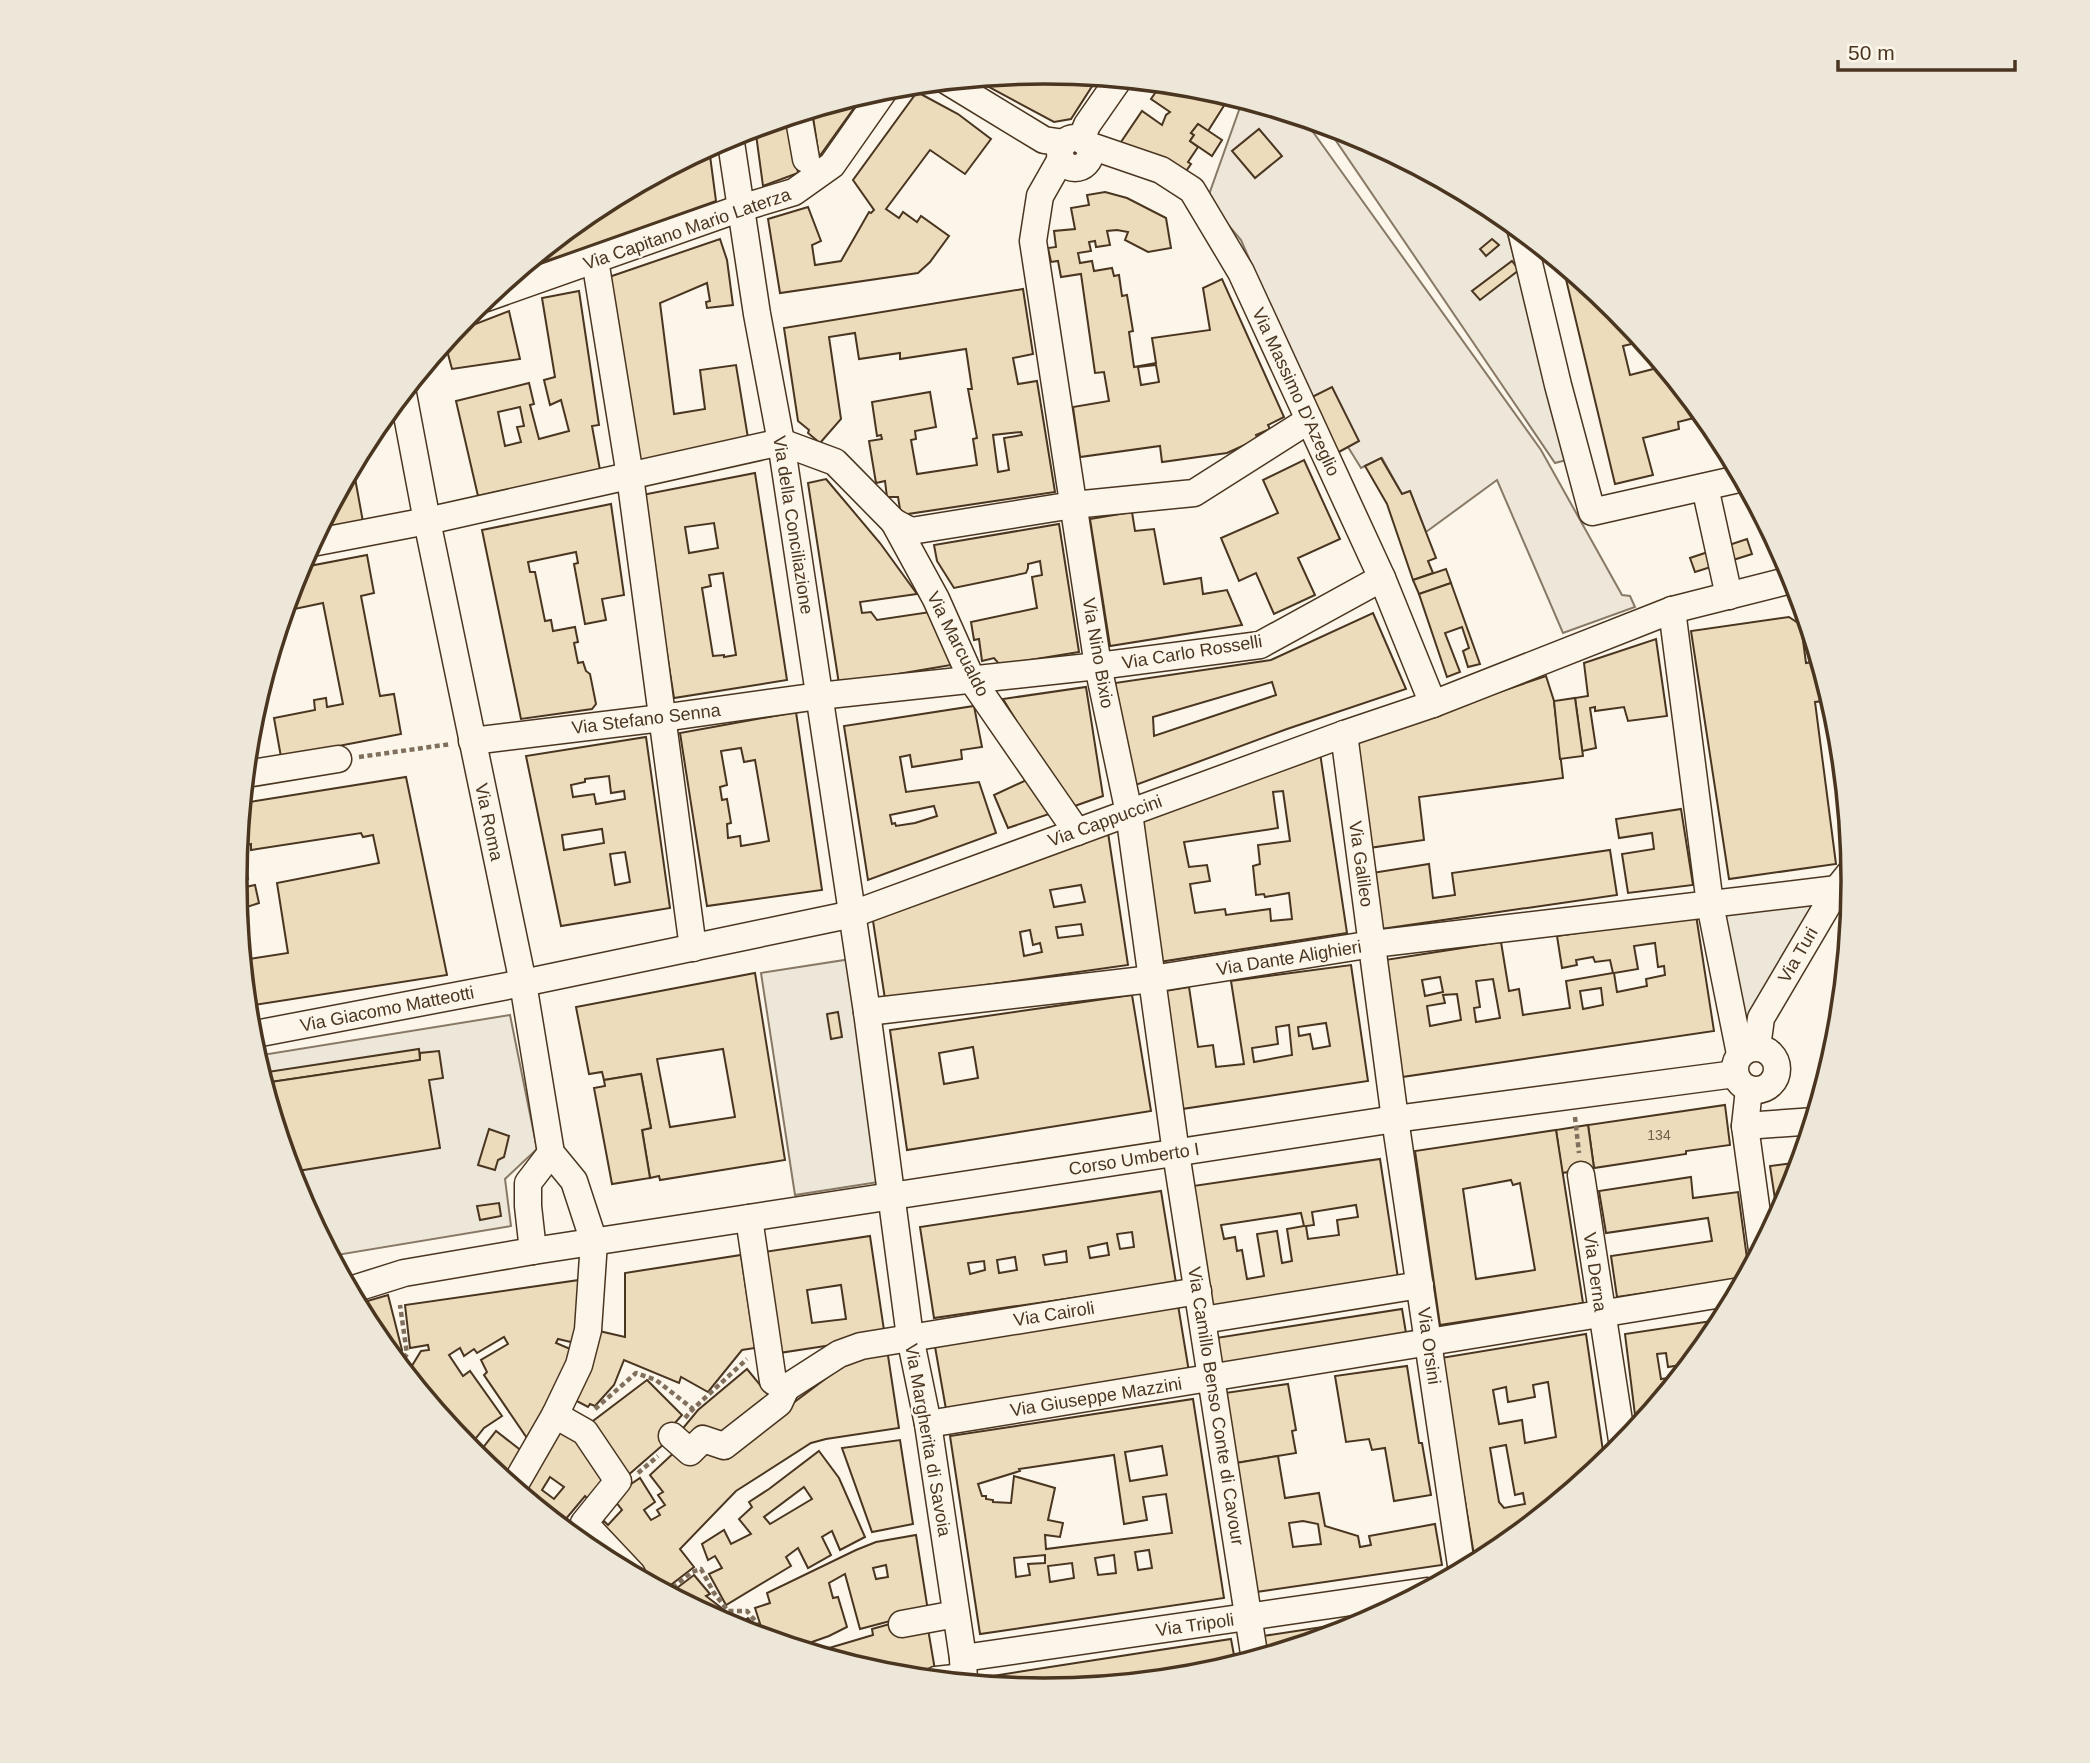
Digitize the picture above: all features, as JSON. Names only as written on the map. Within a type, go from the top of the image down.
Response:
[{"type":"street","name":"Via Nino Bixio","points":[[1113,88],[1040,196],[1033,241],[1098,666],[1129,813],[1176,1153]]},
{"type":"street","name":"Via Massimo D'Azeglio","points":[[960,89],[1044,140],[1161,170],[1192,190],[1241,272],[1382,578],[1433,704]]},
{"type":"street","name":"Via Capitano Mario Laterza","points":[[511,289],[741,208],[794,192],[832,165],[876,102]]},
{"type":"street","points":[[800,123],[806,159]]},
{"type":"street","name":"Via della Conciliazione","points":[[732,149],[757,314],[781,442],[867,1012]]},
{"type":"street","points":[[1525,245],[1592,512],[1734,480]]},
{"type":"street","points":[[596,260],[630,476],[693,948]]},
{"type":"street","name":"Via Roma","points":[[405,406],[523,983],[551,1153]]},
{"type":"street","points":[[894,522],[911,531],[1073,505],[1194,493],[1309,420]]},
{"type":"street","points":[[325,541],[427,521],[781,442]]},
{"type":"street","name":"Via Marcualdo","points":[[781,442],[835,462],[894,522],[936,599],[972,680],[1077,832]]},
{"type":"street","points":[[1705,487],[1729,596]]},
{"type":"street","name":"Via Carlo Rosselli","points":[[819,696],[1098,666],[1260,645],[1382,578]]},
{"type":"street","name":"Via Cappuccini","points":[[523,983],[853,914],[1433,704],[1672,610],[1784,582]]},
{"type":"street","points":[[1672,610],[1710,904],[1750,1070],[1745,1126],[1760,1234]]},
{"type":"street","name":"Via Stefano Senna","points":[[472,741],[819,696]]},
{"type":"street","name":"Via Galileo","points":[[1344,734],[1395,1119]]},
{"type":"street","points":[[255,773],[338,759]]},
{"type":"street","name":"Via Dante Alighieri","points":[[867,1012],[1152,979],[1373,944],[1710,904],[1842,880]]},
{"type":"street","name":"Via Turi","points":[[1750,1070],[1761,1018],[1842,884]]},
{"type":"street","name":"Via Giacomo Matteotti","points":[[262,1033],[523,983]]},
{"type":"street","name":"Via Margherita di Savoia","points":[[867,1012],[910,1337],[929,1424],[964,1673]]},
{"type":"street","points":[[1750,1070],[1805,1122]]},
{"type":"street","name":"Corso Umberto I","points":[[358,1287],[404,1272],[533,1251],[1395,1119],[1750,1070]]},
{"type":"street","name":"Via Orsini","points":[[1395,1119],[1460,1562]]},
{"type":"street","points":[[1745,1126],[1804,1125]]},
{"type":"street","points":[[519,1481],[566,1421],[588,1330],[594,1242],[574,1181],[551,1153],[528,1183],[533,1251]]},
{"type":"street","name":"Via Camillo Benso Conte di Cavour","points":[[1176,1153],[1254,1651]]},
{"type":"street","name":"Via Derna","points":[[1581,1175],[1621,1433]]},
{"type":"street","points":[[749,1218],[773,1381],[786,1388]]},
{"type":"street","points":[[1203,1320],[1420,1285]]},
{"type":"street","name":"Via Cairoli","points":[[672,1436],[690,1452],[703,1439],[724,1446],[779,1403],[786,1388],[839,1354],[861,1346],[1198,1291]]},
{"type":"street","name":"Via Giuseppe Mazzini","points":[[929,1424],[1728,1293]]},
{"type":"street","points":[[566,1421],[585,1432],[618,1481],[584,1523],[608,1549]]},
{"type":"street","name":"Via Tripoli","points":[[964,1673],[1249,1617],[1402,1595]]},
{"type":"street","points":[[902,1624],[956,1614]]},
{"type":"path","points":[[338,759],[472,741]]},
{"type":"path","points":[[1572,1096],[1581,1175]]},
{"type":"path","points":[[400,1305],[407,1354],[405,1357]]},
{"type":"path","points":[[566,1421],[591,1413],[636,1373],[656,1380],[693,1409]]},
{"type":"path","points":[[673,1587],[692,1572],[701,1569],[728,1611],[747,1611],[758,1625]]},
{"type":"shaded area","points":[[1240,108],[1312,130],[1541,450],[1622,595],[1630,596],[1635,607],[1563,633],[1497,480],[1426,532],[1410,491],[1402,494],[1382,458],[1361,468],[1310,398],[1241,240],[1206,203]]},
{"type":"shaded area","points":[[1335,139],[1398,166],[1444,191],[1507,232],[1570,459],[1555,463]]},
{"type":"shaded area","points":[[1837,889],[1740,1054],[1710,904]]},
{"type":"shaded area","points":[[851,959],[885,1181],[795,1195],[761,973]]},
{"type":"shaded area","points":[[510,1015],[537,1149],[505,1179],[511,1226],[341,1254],[308,1187],[290,1138],[267,1054]]},
{"type":"building","points":[[1045,84],[1092,86],[1071,119],[1054,122],[988,86]]},
{"type":"building","points":[[1156,92],[1225,105],[1208,131],[1198,124],[1191,133],[1194,135],[1190,141],[1198,147],[1188,162],[1191,164],[1179,181],[1121,142],[1142,111],[1162,125],[1170,112],[1151,99]]},
{"type":"building","points":[[921,94],[958,114],[991,139],[965,174],[930,150],[886,209],[899,218],[903,212],[917,222],[921,216],[949,236],[930,262],[918,273],[780,293],[768,219],[808,207],[821,241],[812,245],[815,265],[841,261],[869,212],[874,210],[853,180],[915,95]]},
{"type":"building","points":[[855,107],[819,157],[813,119]]},
{"type":"building","points":[[1198,124],[1222,140],[1212,156],[1190,141],[1194,135],[1191,133]]},
{"type":"building","points":[[791,125],[798,173],[763,186],[757,139]]},
{"type":"building","points":[[1259,129],[1282,156],[1255,178],[1232,151]]},
{"type":"building","points":[[710,158],[716,201],[545,261],[602,218],[646,191]]},
{"type":"building","points":[[1105,192],[1127,198],[1166,218],[1171,248],[1148,252],[1125,240],[1128,232],[1117,230],[1107,231],[1110,245],[1096,247],[1095,241],[1089,242],[1091,251],[1078,253],[1080,263],[1092,261],[1094,271],[1112,268],[1114,276],[1119,275],[1122,296],[1127,295],[1133,331],[1129,332],[1134,367],[1156,363],[1152,338],[1210,330],[1203,288],[1222,279],[1284,417],[1268,425],[1270,429],[1256,435],[1258,439],[1227,453],[1162,462],[1160,446],[1080,457],[1073,407],[1109,401],[1104,372],[1095,373],[1081,274],[1061,277],[1058,261],[1051,262],[1048,248],[1056,247],[1054,231],[1075,229],[1071,208],[1089,205],[1087,195]],"holes":[[[1156,365],[1159,382],[1141,385],[1138,367]]]},
{"type":"building","points":[[720,239],[727,260],[733,305],[707,308],[706,302],[710,301],[707,283],[660,303],[674,414],[705,409],[700,370],[736,365],[748,438],[638,461],[609,277]]},
{"type":"building","points":[[1492,239],[1499,245],[1486,256],[1480,249]]},
{"type":"building","points":[[1512,261],[1519,270],[1480,300],[1472,291]]},
{"type":"building","points":[[1566,278],[1633,344],[1623,346],[1630,375],[1655,368],[1694,418],[1678,422],[1679,429],[1643,438],[1653,475],[1615,484]]},
{"type":"building","points":[[1023,289],[1033,354],[1013,358],[1018,384],[1037,381],[1055,492],[901,515],[898,497],[887,497],[885,481],[876,483],[869,441],[882,439],[881,435],[877,436],[872,402],[930,392],[936,427],[915,431],[916,439],[911,440],[917,474],[977,465],[973,439],[977,438],[968,389],[972,389],[966,349],[900,359],[900,353],[859,359],[855,333],[829,337],[841,419],[820,443],[798,421],[784,328]],"holes":[[[1021,432],[1022,435],[1004,438],[1009,470],[998,472],[993,435]]]},
{"type":"building","points":[[579,291],[599,425],[592,426],[600,470],[478,496],[456,401],[529,383],[534,404],[530,405],[539,439],[569,431],[561,400],[550,405],[544,380],[555,377],[542,298]],"holes":[[[520,407],[524,426],[517,427],[521,442],[505,446],[498,412]]]},
{"type":"building","points":[[509,311],[520,359],[452,369],[448,353],[475,324]]},
{"type":"building","points":[[1332,387],[1359,441],[1337,453],[1310,398]]},
{"type":"building","points":[[1381,458],[1402,494],[1410,491],[1436,558],[1428,561],[1433,573],[1413,580],[1387,504],[1365,466]]},
{"type":"building","points":[[1304,460],[1340,539],[1298,558],[1315,595],[1274,614],[1256,573],[1239,581],[1221,538],[1278,513],[1263,480]]},
{"type":"building","points":[[755,473],[787,680],[674,698],[642,495]],"holes":[[[714,523],[718,548],[689,553],[685,527]],[[723,573],[736,655],[724,657],[713,656],[702,588],[711,586],[709,575]]]},
{"type":"building","points":[[826,479],[880,543],[917,594],[860,602],[862,613],[871,612],[877,620],[930,612],[946,633],[951,665],[839,684],[808,483]]},
{"type":"building","points":[[355,481],[363,522],[331,528]]},
{"type":"building","points":[[611,504],[624,595],[602,599],[606,620],[585,624],[574,564],[578,563],[576,552],[528,562],[530,572],[535,572],[545,621],[551,620],[553,631],[575,627],[578,642],[574,643],[578,663],[583,662],[590,674],[596,704],[592,709],[521,719],[482,530]]},
{"type":"building","points":[[1132,512],[1135,531],[1154,529],[1164,584],[1201,578],[1203,594],[1227,590],[1242,625],[1110,646],[1090,519]]},
{"type":"building","points":[[1059,524],[1079,652],[1000,665],[994,658],[982,661],[979,639],[974,640],[971,622],[1037,608],[1032,577],[1042,575],[1040,561],[1028,564],[1026,573],[954,588],[937,561],[934,545]]},
{"type":"building","points":[[1747,539],[1752,554],[1695,572],[1690,558]]},
{"type":"building","points":[[367,555],[374,593],[361,596],[380,696],[394,694],[401,734],[281,757],[274,718],[315,710],[314,700],[326,698],[327,707],[343,704],[323,603],[296,609],[313,565]]},
{"type":"building","points":[[1446,569],[1451,583],[1419,594],[1413,580]]},
{"type":"building","points":[[1451,583],[1480,664],[1468,667],[1463,651],[1469,648],[1462,627],[1445,633],[1460,672],[1447,677],[1419,594]]},
{"type":"building","points":[[1373,613],[1406,689],[1287,729],[1133,786],[1115,683],[1271,660]],"holes":[[[1272,682],[1276,695],[1154,736],[1153,717]]]},
{"type":"building","points":[[1789,617],[1800,624],[1806,663],[1811,662],[1821,701],[1815,702],[1836,864],[1729,879],[1691,631]]},
{"type":"building","points":[[1656,639],[1667,716],[1628,721],[1624,707],[1595,711],[1595,707],[1590,708],[1596,748],[1582,751],[1575,698],[1588,696],[1584,663]]},
{"type":"building","points":[[1546,676],[1554,701],[1563,778],[1419,797],[1424,840],[1369,848],[1354,742]]},
{"type":"building","points":[[1086,687],[1103,796],[1069,808],[1003,699]]},
{"type":"building","points":[[1575,698],[1583,756],[1560,759],[1554,701]]},
{"type":"building","points":[[974,706],[982,747],[961,750],[962,759],[912,767],[910,755],[900,757],[906,792],[979,782],[996,833],[868,880],[844,726]],"holes":[[[934,806],[937,816],[896,826],[895,823],[892,824],[890,815]]]},
{"type":"building","points":[[796,712],[822,890],[707,906],[680,733]],"holes":[[[741,748],[744,762],[755,760],[769,841],[741,846],[740,836],[728,838],[727,824],[731,823],[727,799],[722,800],[720,787],[727,785],[721,751]]]},
{"type":"building","points":[[646,737],[670,908],[561,926],[526,756]],"holes":[[[609,776],[611,793],[624,791],[625,799],[596,804],[594,794],[573,797],[571,785],[585,782],[585,779]],[[602,829],[604,843],[564,850],[562,835]],[[625,852],[630,882],[615,885],[610,854]]]},
{"type":"building","points":[[1320,753],[1347,933],[1159,962],[1136,815]],"holes":[[[1283,791],[1290,841],[1258,845],[1260,864],[1253,866],[1256,895],[1264,894],[1265,897],[1289,893],[1292,919],[1271,921],[1270,909],[1226,915],[1225,909],[1195,913],[1190,884],[1210,881],[1207,865],[1189,867],[1184,842],[1278,828],[1273,792]]]},
{"type":"building","points":[[406,777],[447,975],[257,1004],[251,959],[288,953],[277,883],[379,863],[373,835],[363,837],[361,833],[251,850],[251,844],[248,845],[252,802]]},
{"type":"building","points":[[1033,777],[1052,813],[1008,828],[994,795]]},
{"type":"building","points":[[1681,809],[1693,885],[1628,893],[1622,854],[1654,849],[1652,833],[1619,838],[1616,819]]},
{"type":"building","points":[[1107,826],[1128,965],[885,999],[871,908]],"holes":[[[1081,885],[1085,902],[1054,907],[1050,890]],[[1081,924],[1083,935],[1058,938],[1056,927]],[[1030,930],[1033,945],[1040,943],[1042,952],[1024,956],[1020,932]]]},
{"type":"building","points":[[1610,850],[1617,895],[1381,929],[1372,873],[1429,864],[1433,898],[1455,895],[1452,873]]},
{"type":"building","points":[[255,885],[259,903],[248,907],[247,887]]},
{"type":"building","points":[[1696,915],[1714,1031],[1402,1077],[1385,960],[1501,942],[1509,991],[1519,989],[1523,1015],[1570,1008],[1566,981],[1613,973],[1610,960],[1595,962],[1593,957],[1576,960],[1577,965],[1562,968],[1557,936]],"holes":[[[1655,943],[1658,967],[1664,966],[1665,975],[1646,979],[1647,986],[1617,992],[1614,973],[1638,969],[1634,946]],[[1440,977],[1443,992],[1425,996],[1422,980]],[[1493,979],[1500,1018],[1476,1022],[1474,1008],[1480,1007],[1476,981]],[[1601,988],[1603,1005],[1583,1009],[1580,991]],[[1457,994],[1461,1020],[1430,1026],[1427,1006],[1445,1003],[1443,995]]]},
{"type":"building","points":[[1351,965],[1368,1081],[1182,1109],[1165,991],[1189,987],[1198,1047],[1213,1045],[1216,1067],[1244,1064],[1231,981]],"holes":[[[1326,1023],[1330,1046],[1313,1049],[1310,1034],[1299,1036],[1298,1027]],[[1289,1025],[1292,1055],[1254,1062],[1252,1048],[1278,1044],[1276,1027]]]},
{"type":"building","points":[[755,973],[785,1160],[660,1180],[659,1176],[650,1178],[642,1130],[651,1128],[641,1074],[604,1080],[602,1072],[589,1074],[576,1007]],"holes":[[[723,1049],[735,1117],[670,1127],[657,1059]]]},
{"type":"building","points":[[1132,995],[1151,1111],[907,1150],[890,1030]],"holes":[[[973,1047],[978,1078],[944,1084],[939,1053]]]},
{"type":"building","points":[[838,1012],[842,1037],[831,1039],[827,1014]]},
{"type":"building","points":[[419,1049],[420,1060],[273,1082],[271,1071]]},
{"type":"building","points":[[439,1051],[443,1078],[429,1080],[440,1148],[302,1170],[273,1082],[420,1060],[420,1053]]},
{"type":"building","points":[[641,1074],[651,1128],[642,1130],[650,1178],[612,1184],[594,1088],[605,1086],[604,1080]]},
{"type":"building","points":[[1725,1105],[1730,1145],[1594,1168],[1588,1125]]},
{"type":"building","points":[[1588,1125],[1594,1168],[1562,1173],[1556,1130]]},
{"type":"building","points":[[489,1129],[509,1136],[504,1157],[498,1160],[495,1170],[478,1165]]},
{"type":"building","points":[[1556,1130],[1583,1303],[1440,1325],[1415,1151]],"holes":[[[1511,1180],[1513,1185],[1520,1183],[1535,1270],[1476,1279],[1463,1189]]]},
{"type":"building","points":[[1380,1159],[1398,1278],[1212,1306],[1193,1186]],"holes":[[[1356,1205],[1358,1217],[1337,1220],[1339,1235],[1308,1239],[1306,1226],[1314,1225],[1312,1212]],[[1301,1213],[1304,1226],[1287,1229],[1292,1261],[1282,1263],[1277,1231],[1257,1234],[1264,1276],[1247,1279],[1242,1250],[1237,1251],[1235,1237],[1224,1239],[1221,1225]]]},
{"type":"building","points":[[1791,1163],[1775,1201],[1770,1166]]},
{"type":"building","points":[[1691,1177],[1693,1198],[1738,1192],[1747,1259],[1736,1280],[1617,1297],[1611,1256],[1712,1241],[1708,1218],[1606,1233],[1599,1191]]},
{"type":"building","points":[[1161,1191],[1176,1283],[934,1318],[920,1227]],"holes":[[[1132,1232],[1134,1247],[1120,1249],[1117,1234]],[[1107,1243],[1109,1255],[1090,1258],[1088,1247]],[[1066,1251],[1067,1262],[1045,1265],[1043,1255]],[[1015,1257],[1017,1270],[999,1273],[997,1260]],[[984,1261],[985,1270],[970,1274],[968,1263]]]},
{"type":"building","points":[[499,1203],[501,1216],[480,1220],[477,1206]]},
{"type":"building","points":[[870,1236],[885,1337],[779,1353],[764,1252]],"holes":[[[841,1285],[846,1319],[812,1323],[807,1290]]]},
{"type":"building","points":[[741,1255],[755,1348],[742,1350],[708,1392],[681,1377],[679,1383],[624,1360],[614,1385],[595,1406],[590,1404],[588,1407],[571,1398],[599,1331],[625,1337],[625,1273]]},
{"type":"building","points":[[579,1280],[575,1343],[558,1339],[556,1343],[575,1351],[529,1441],[484,1375],[487,1372],[481,1360],[508,1344],[504,1337],[477,1353],[474,1349],[464,1356],[460,1348],[449,1355],[463,1376],[470,1371],[502,1416],[484,1428],[475,1439],[412,1366],[421,1351],[429,1350],[428,1345],[410,1348],[405,1305]]},
{"type":"building","points":[[388,1295],[402,1350],[382,1325],[367,1301]]},
{"type":"building","points":[[1178,1305],[1190,1378],[947,1415],[934,1341]]},
{"type":"building","points":[[1402,1309],[1408,1345],[1221,1372],[1216,1338]]},
{"type":"building","points":[[1710,1321],[1679,1365],[1668,1367],[1666,1353],[1657,1354],[1661,1379],[1669,1378],[1635,1417],[1625,1334]]},
{"type":"building","points":[[1586,1334],[1603,1451],[1530,1514],[1474,1554],[1441,1358]],"holes":[[[1548,1382],[1556,1437],[1525,1443],[1522,1420],[1499,1424],[1493,1390],[1506,1387],[1508,1402],[1535,1397],[1533,1385]],[[1506,1445],[1515,1495],[1523,1493],[1525,1504],[1504,1508],[1499,1502],[1490,1448]]]},
{"type":"building","points":[[887,1349],[899,1428],[811,1443],[736,1491],[680,1549],[694,1567],[670,1585],[627,1561],[597,1529],[604,1521],[608,1525],[622,1510],[612,1497],[640,1478],[655,1502],[644,1510],[651,1520],[660,1515],[657,1510],[665,1505],[658,1495],[663,1492],[650,1475],[680,1447],[709,1446],[721,1457],[860,1353]]},
{"type":"building","points":[[1407,1366],[1419,1443],[1422,1443],[1431,1495],[1394,1501],[1385,1448],[1372,1450],[1369,1439],[1346,1442],[1335,1376]]},
{"type":"building","points":[[747,1369],[774,1402],[721,1441],[679,1433],[698,1410]]},
{"type":"building","points":[[647,1380],[682,1415],[660,1440],[664,1444],[626,1477],[589,1424]]},
{"type":"building","points":[[1288,1384],[1296,1430],[1292,1431],[1296,1453],[1236,1463],[1225,1393]]},
{"type":"building","points":[[1193,1399],[1224,1598],[980,1634],[950,1436]],"holes":[[[1162,1446],[1167,1475],[1130,1481],[1125,1452]],[[1114,1455],[1124,1524],[1147,1520],[1143,1497],[1166,1494],[1172,1533],[1046,1549],[1045,1535],[1060,1537],[1063,1523],[1048,1520],[1055,1488],[1014,1476],[1011,1503],[986,1499],[986,1496],[982,1496],[978,1484],[1020,1471],[1019,1469]],[[1149,1550],[1152,1568],[1138,1570],[1135,1552]],[[1045,1555],[1045,1563],[1028,1564],[1030,1575],[1016,1577],[1014,1558]],[[1114,1555],[1116,1573],[1098,1575],[1095,1558]],[[1072,1563],[1074,1578],[1050,1582],[1048,1566]]]},
{"type":"building","points":[[558,1425],[578,1441],[614,1480],[591,1503],[585,1496],[566,1519],[524,1485]],"holes":[[[550,1477],[564,1487],[554,1499],[542,1490]]]},
{"type":"building","points":[[496,1431],[523,1452],[511,1473],[483,1447]]},
{"type":"building","points":[[900,1440],[913,1524],[872,1532],[842,1448]]},
{"type":"building","points":[[819,1451],[839,1478],[865,1537],[840,1550],[832,1531],[822,1537],[831,1555],[808,1568],[798,1548],[786,1557],[791,1566],[726,1605],[709,1574],[722,1568],[715,1556],[708,1560],[702,1544],[724,1530],[731,1544],[751,1534],[739,1519],[752,1507],[749,1502]],"holes":[[[804,1487],[812,1499],[770,1524],[764,1517]]]},
{"type":"building","points":[[1278,1456],[1285,1498],[1319,1493],[1325,1526],[1358,1536],[1360,1547],[1371,1545],[1369,1536],[1435,1524],[1442,1565],[1256,1592],[1236,1463]],"holes":[[[1303,1521],[1318,1524],[1321,1544],[1293,1547],[1289,1523]]]},
{"type":"building","points":[[916,1535],[928,1611],[860,1629],[845,1574],[829,1583],[833,1598],[838,1597],[847,1627],[809,1643],[761,1626],[755,1608],[770,1603],[767,1593],[876,1542]],"holes":[[[886,1565],[888,1577],[876,1579],[873,1568]]]},
{"type":"building","points":[[694,1575],[710,1594],[706,1596],[727,1612],[692,1597],[676,1588]]},
{"type":"building","points":[[897,1622],[927,1623],[935,1670],[889,1664],[827,1649],[873,1635],[872,1629]]},
{"type":"building","points":[[1330,1626],[1265,1648],[1263,1636]]},
{"type":"building","points":[[1231,1639],[1234,1656],[1149,1672],[1097,1677],[1045,1679],[989,1677]]}]
